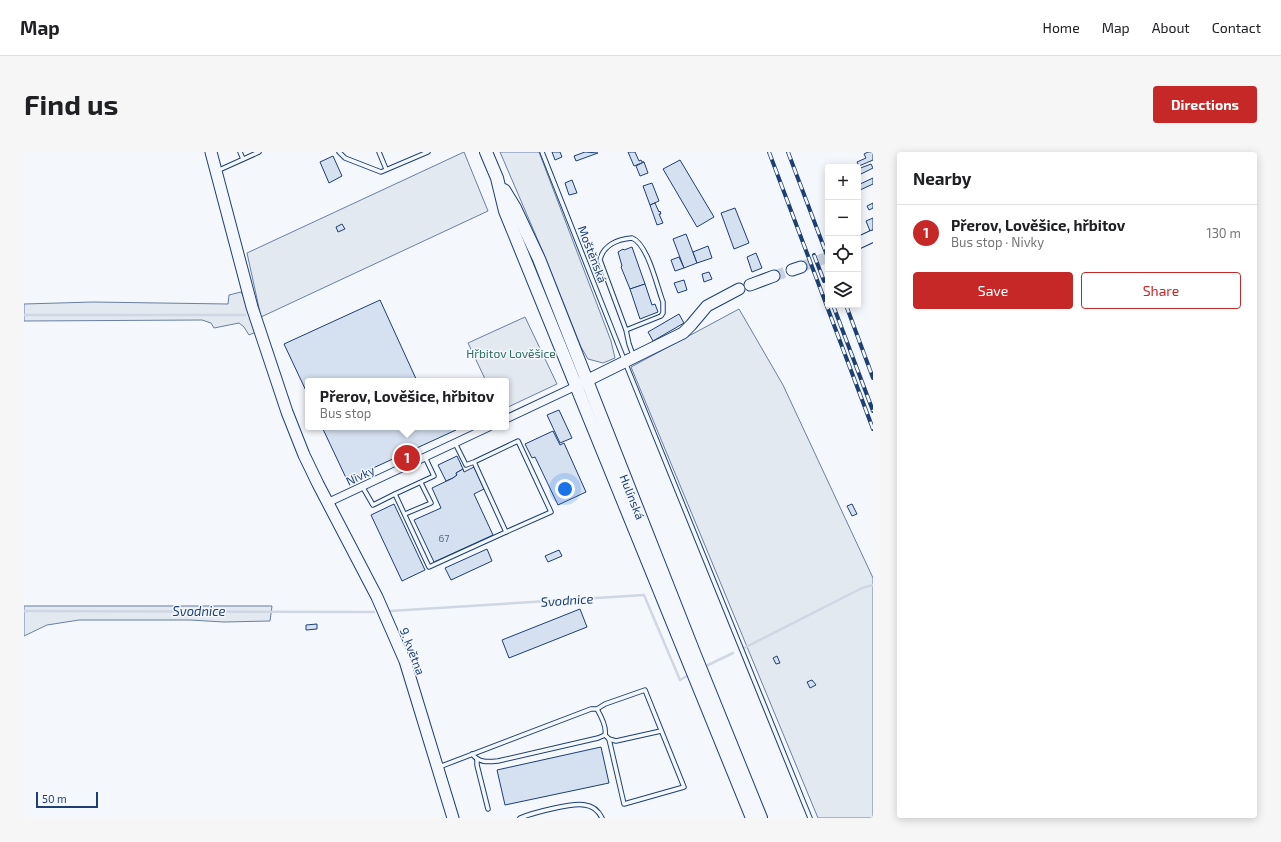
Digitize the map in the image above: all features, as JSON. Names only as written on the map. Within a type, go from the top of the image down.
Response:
[{"type":"main road","name":"Hulínská","points":[[486,152],[497,178],[515,208],[539,259],[588,380],[694,655],[761,818]]},
{"type":"main road","name":"Hulínská","points":[[497,178],[505,211],[752,818]]},
{"type":"street","name":"9. května","points":[[211,152],[252,307],[296,434],[327,503],[376,597],[405,661],[453,818]]},
{"type":"street","points":[[861,242],[873,236]]},
{"type":"street","points":[[750,285],[774,276]]},
{"type":"street","points":[[509,418],[630,360],[682,333],[707,306],[739,290]]},
{"type":"street","name":"Nivky","points":[[327,503],[483,430]]},
{"type":"lane","points":[[240,152],[243,159]]},
{"type":"lane","points":[[216,171],[258,152]]},
{"type":"lane","points":[[379,152],[386,169]]},
{"type":"lane","points":[[341,153],[346,158],[381,172],[428,152]]},
{"type":"lane","name":"Moštěnská","points":[[542,152],[630,360]]},
{"type":"lane","points":[[626,330],[661,316],[663,307],[663,302],[645,253],[639,242],[632,238],[610,245],[604,250],[600,260],[626,330],[630,360],[810,818]]},
{"type":"lane","points":[[395,494],[429,567],[551,512],[518,441],[466,465],[455,443]]},
{"type":"lane","points":[[362,486],[373,505],[434,476],[425,457]]},
{"type":"lane","points":[[474,462],[506,532]]},
{"type":"lane","points":[[405,514],[431,503],[421,482]]},
{"type":"lane","points":[[597,710],[605,704],[645,690],[684,787],[624,804],[610,739]]},
{"type":"lane","points":[[438,767],[591,708],[597,710],[606,731],[598,738],[498,761],[488,762],[477,759],[472,754]]},
{"type":"lane","points":[[604,734],[610,739],[616,741],[661,731]]},
{"type":"lane","points":[[477,759],[477,765],[488,809]]},
{"type":"lane","points":[[520,818],[565,806],[585,804],[599,812],[602,818]]},
{"type":"green space","points":[[464,152],[488,211],[261,317],[247,253]]},
{"type":"green space","points":[[500,152],[539,152],[611,341],[615,358],[603,363],[588,359],[581,347],[546,259]]},
{"type":"green space","points":[[241,292],[246,301],[256,332],[249,335],[244,327],[239,323],[214,328],[211,323],[202,320],[24,321],[24,304],[93,302],[228,304],[229,295]]},
{"type":"green space","points":[[739,309],[783,385],[873,578],[873,818],[818,818],[631,367]]},
{"type":"green space","name":"Hřbitov Lověšice","points":[[525,317],[557,384],[509,407],[509,378],[485,378],[468,343]]},
{"type":"green space","points":[[24,606],[272,606],[270,621],[224,622],[190,620],[79,620],[47,625],[24,636]]},
{"type":"building","points":[[552,152],[560,152],[562,157],[555,160]]},
{"type":"building","points":[[585,152],[598,153],[576,161],[574,156]]},
{"type":"building","points":[[628,152],[635,152],[639,161],[641,160],[644,162],[634,166]]},
{"type":"building","points":[[873,152],[873,160],[861,165],[858,164],[857,162],[866,158],[864,154]]},
{"type":"building","points":[[333,156],[342,176],[329,183],[320,162]]},
{"type":"building","points":[[680,160],[714,217],[697,227],[663,169]]},
{"type":"building","points":[[644,162],[648,173],[640,176],[636,166]]},
{"type":"building","points":[[871,164],[873,168],[861,174],[861,168]]},
{"type":"building","points":[[873,178],[873,184],[861,190],[861,184]]},
{"type":"building","points":[[572,180],[577,193],[569,195],[565,183]]},
{"type":"building","points":[[652,183],[659,201],[650,205],[643,186]]},
{"type":"building","points":[[655,203],[659,212],[660,211],[661,214],[659,214],[663,223],[657,225],[650,205]]},
{"type":"building","points":[[873,203],[873,208],[869,210],[867,206]]},
{"type":"building","points":[[735,208],[749,243],[734,249],[721,213]]},
{"type":"building","points":[[873,218],[873,230],[870,231],[866,221]]},
{"type":"building","points":[[342,224],[345,229],[338,232],[336,227]]},
{"type":"building","points":[[686,234],[697,263],[684,268],[673,239]]},
{"type":"building","points":[[708,246],[712,258],[697,263],[693,252]]},
{"type":"building","points":[[632,247],[645,284],[630,289],[621,267],[618,252]]},
{"type":"building","points":[[756,253],[762,268],[752,272],[747,257]]},
{"type":"building","points":[[679,257],[684,268],[675,271],[671,260]]},
{"type":"building","points":[[709,272],[712,279],[704,282],[702,274]]},
{"type":"building","points":[[684,280],[687,290],[678,293],[674,283]]},
{"type":"building","points":[[645,284],[652,305],[655,304],[658,312],[640,319],[630,289]]},
{"type":"building","points":[[380,300],[416,378],[305,378],[305,389],[284,344]]},
{"type":"building","points":[[679,314],[684,323],[653,341],[648,332]]},
{"type":"building","points":[[559,410],[572,438],[560,443],[547,415]]},
{"type":"building","points":[[323,430],[456,430],[347,480]]},
{"type":"building","points":[[553,431],[560,445],[564,443],[586,492],[558,505],[535,457],[532,458],[525,444]]},
{"type":"building","points":[[457,456],[463,469],[456,473],[457,475],[453,478],[446,481],[438,465]]},
{"type":"building","points":[[474,467],[484,489],[474,494],[493,535],[434,562],[414,520],[441,508],[432,488],[453,478],[457,475],[456,473],[463,469],[464,472]]},
{"type":"building","points":[[394,504],[425,570],[402,581],[371,515]]},
{"type":"building","points":[[852,504],[857,514],[852,516],[847,506]]},
{"type":"building","points":[[487,549],[492,561],[451,580],[445,568]]},
{"type":"building","points":[[559,550],[562,556],[548,562],[545,556]]},
{"type":"building","points":[[580,609],[587,627],[509,658],[502,640]]},
{"type":"building","points":[[317,624],[317,629],[306,630],[306,625]]},
{"type":"building","points":[[777,656],[780,663],[776,664],[773,658]]},
{"type":"building","points":[[812,680],[816,685],[810,688],[807,682]]},
{"type":"building","points":[[601,747],[609,783],[505,805],[497,770]]},
{"type":"waterway","points":[[24,315],[245,315]]},
{"type":"waterway","name":"Svodnice","points":[[744,648],[862,588],[873,585]]},
{"type":"waterway","name":"Svodnice","points":[[390,611],[644,595],[680,680],[687,676]]},
{"type":"waterway","name":"Svodnice","points":[[24,611],[374,612]]},
{"type":"waterway","name":"Svodnice","points":[[704,667],[733,653]]},
{"type":"tunnel","points":[[801,267],[825,258]]},
{"type":"tunnel","points":[[774,276],[792,270]]},
{"type":"railway","points":[[769,152],[873,429]]},
{"type":"railway","points":[[788,152],[825,250]]},
{"type":"railway","points":[[814,255],[824,281]]},
{"type":"railway","points":[[834,308],[873,411]]},
{"type":"railway","points":[[847,308],[873,378]]},
{"type":"place","name":"Přerov, Lověšice, hřbitov","points":[[407,458]]}]
